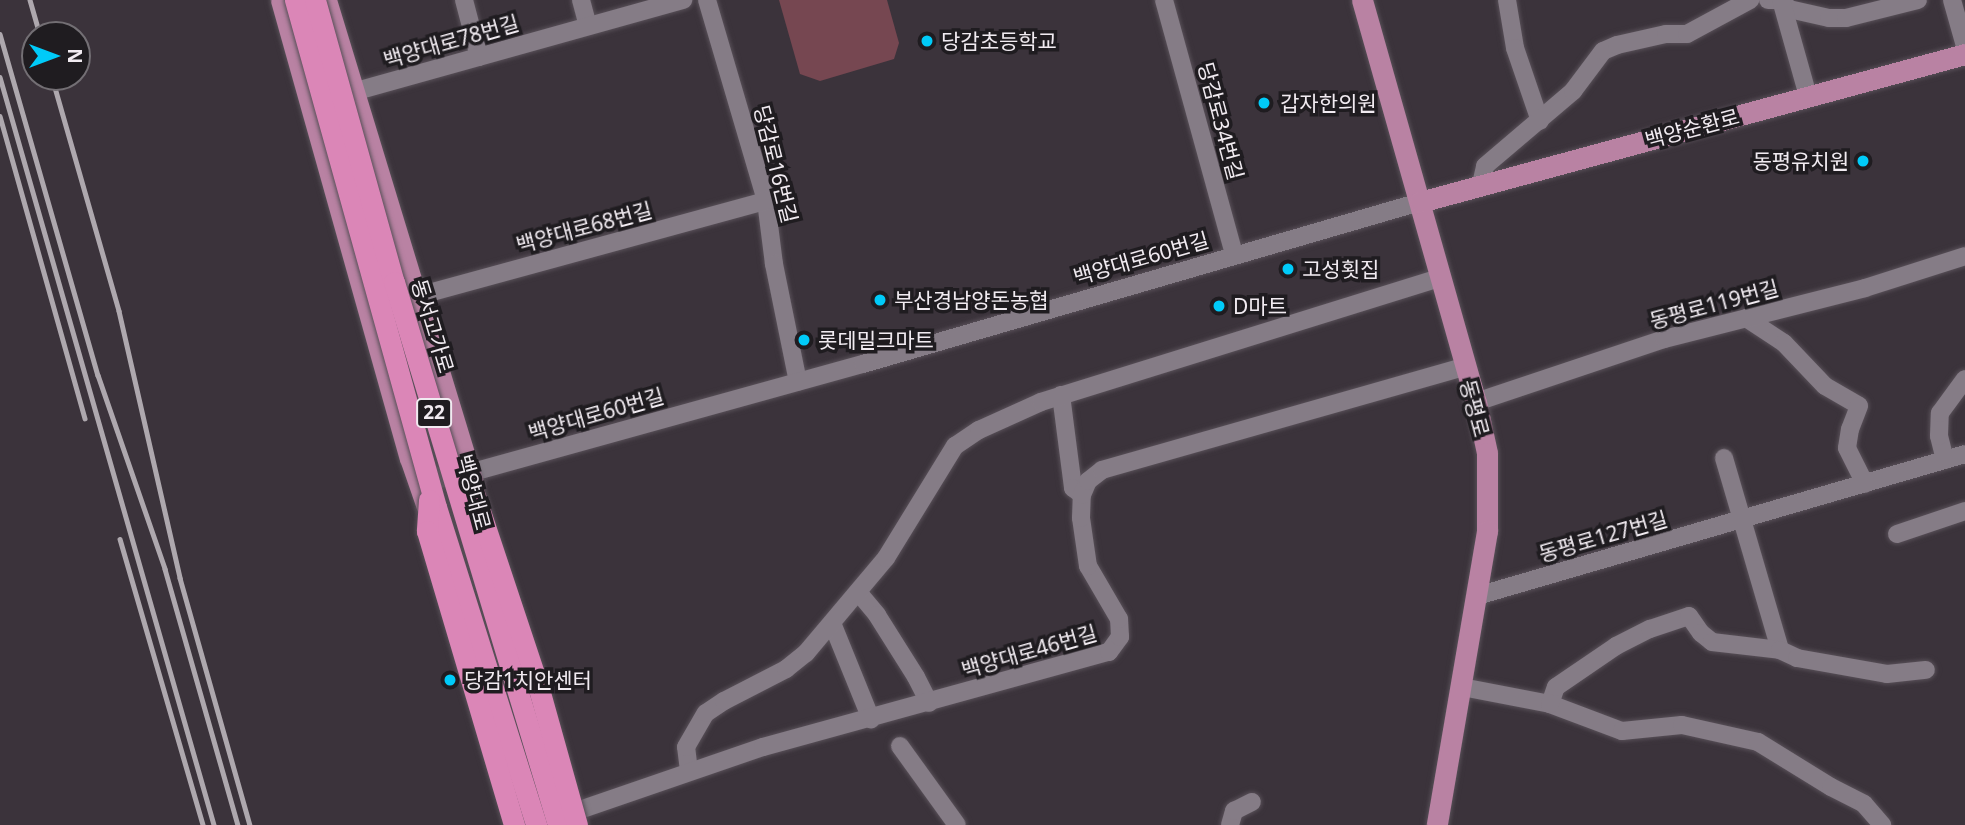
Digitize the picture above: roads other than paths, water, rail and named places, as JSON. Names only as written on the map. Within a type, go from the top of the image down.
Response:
[{"type":"highway","name":"동서고가로","points":[[295,0],[430,484],[534,825]]},
{"type":"highway","name":"동서고가로","points":[[314,0],[394,282],[407,300],[538,689],[568,822]]},
{"type":"highway","points":[[430,484],[427,531],[513,825]]},
{"type":"main road","points":[[281,0],[410,458],[444,556],[489,703],[534,825]]},
{"type":"main road","name":"백양대로","points":[[326,0],[414,297],[470,473],[544,746],[568,822]]},
{"type":"main road","name":"동평로","points":[[1362,0],[1464,368],[1476,402],[1487,453],[1487,531],[1437,825]]},
{"type":"main road","name":"백양순환로","points":[[1420,202],[1965,54]]},
{"type":"main road","points":[[444,556],[453,538],[461,531],[477,531],[489,544]]},
{"type":"main road","points":[[489,703],[513,825]]},
{"type":"street","points":[[464,0],[479,57]]},
{"type":"street","points":[[581,0],[588,26]]},
{"type":"street","name":"백양대로78번길","points":[[353,92],[683,0]]},
{"type":"street","name":"당감로16번길","points":[[707,0],[766,201],[774,264],[798,382]]},
{"type":"street","name":"당감로34번길","points":[[1164,0],[1234,255]]},
{"type":"street","points":[[1507,0],[1516,48],[1540,121]]},
{"type":"street","points":[[1481,184],[1486,166],[1573,91],[1603,51],[1654,37],[1687,34],[1750,0]]},
{"type":"street","points":[[1768,0],[1781,0],[1789,9],[1829,18],[1846,18],[1918,0]]},
{"type":"street","points":[[1781,0],[1808,96]]},
{"type":"street","points":[[1952,0],[1965,46]]},
{"type":"street","name":"백양대로68번길","points":[[414,297],[766,201]]},
{"type":"street","name":"백양대로60번길","points":[[410,458],[439,479],[470,473],[798,382],[1420,202]]},
{"type":"street","name":"동평로119번길","points":[[1476,402],[1664,340],[1865,288],[1965,256]]},
{"type":"street","points":[[689,771],[687,747],[706,713],[786,669],[806,653],[886,558],[955,446],[994,421],[1061,395],[1439,278]]},
{"type":"street","points":[[1746,318],[1784,343],[1825,386],[1859,406],[1850,429],[1847,448],[1865,484]]},
{"type":"street","points":[[1061,395],[1073,488],[1082,495],[1088,481],[1101,470],[1464,368]]},
{"type":"street","points":[[1945,460],[1939,436],[1940,413],[1965,379]]},
{"type":"street","name":"동평로127번길","points":[[1477,596],[1965,454]]},
{"type":"street","points":[[1724,458],[1780,650]]},
{"type":"street","name":"백양대로46번길","points":[[568,822],[689,771],[1058,668],[1115,648],[1120,638],[1119,619],[1088,566],[1083,541],[1082,495]]},
{"type":"street","points":[[1896,534],[1965,511]]},
{"type":"street","points":[[858,592],[877,615],[929,703]]},
{"type":"street","points":[[1550,704],[1556,687],[1616,646],[1650,629],[1689,616],[1701,633],[1712,642],[1780,650],[1797,658],[1887,674],[1926,670]]},
{"type":"street","points":[[832,623],[871,719]]},
{"type":"street","points":[[1462,687],[1550,704],[1567,713],[1622,731],[1682,725],[1758,742],[1831,788],[1864,804],[1882,825]]},
{"type":"street","points":[[900,746],[957,825]]},
{"type":"street","points":[[1230,825],[1234,811],[1252,802]]},
{"type":"railway","points":[[30,0],[36,21]]},
{"type":"railway","points":[[0,34],[98,375],[165,569],[238,825]]},
{"type":"railway","points":[[0,77],[214,825]]},
{"type":"railway","points":[[56,91],[119,311],[180,578],[250,825]]},
{"type":"railway","points":[[0,116],[85,418]]},
{"type":"railway","points":[[120,539],[203,825]]},
{"type":"place","name":"당감초등학교","points":[[927,41]]},
{"type":"place","name":"갑자한의원","points":[[1264,103]]},
{"type":"place","name":"동평유치원","points":[[1863,161]]},
{"type":"place","name":"고성횟집","points":[[1288,269]]},
{"type":"place","name":"부산경남양돈농협","points":[[880,300]]},
{"type":"place","name":"D마트","points":[[1219,306]]},
{"type":"place","name":"롯데밀크마트","points":[[804,340]]},
{"type":"place","name":"당감1치안센터","points":[[450,680]]}]
